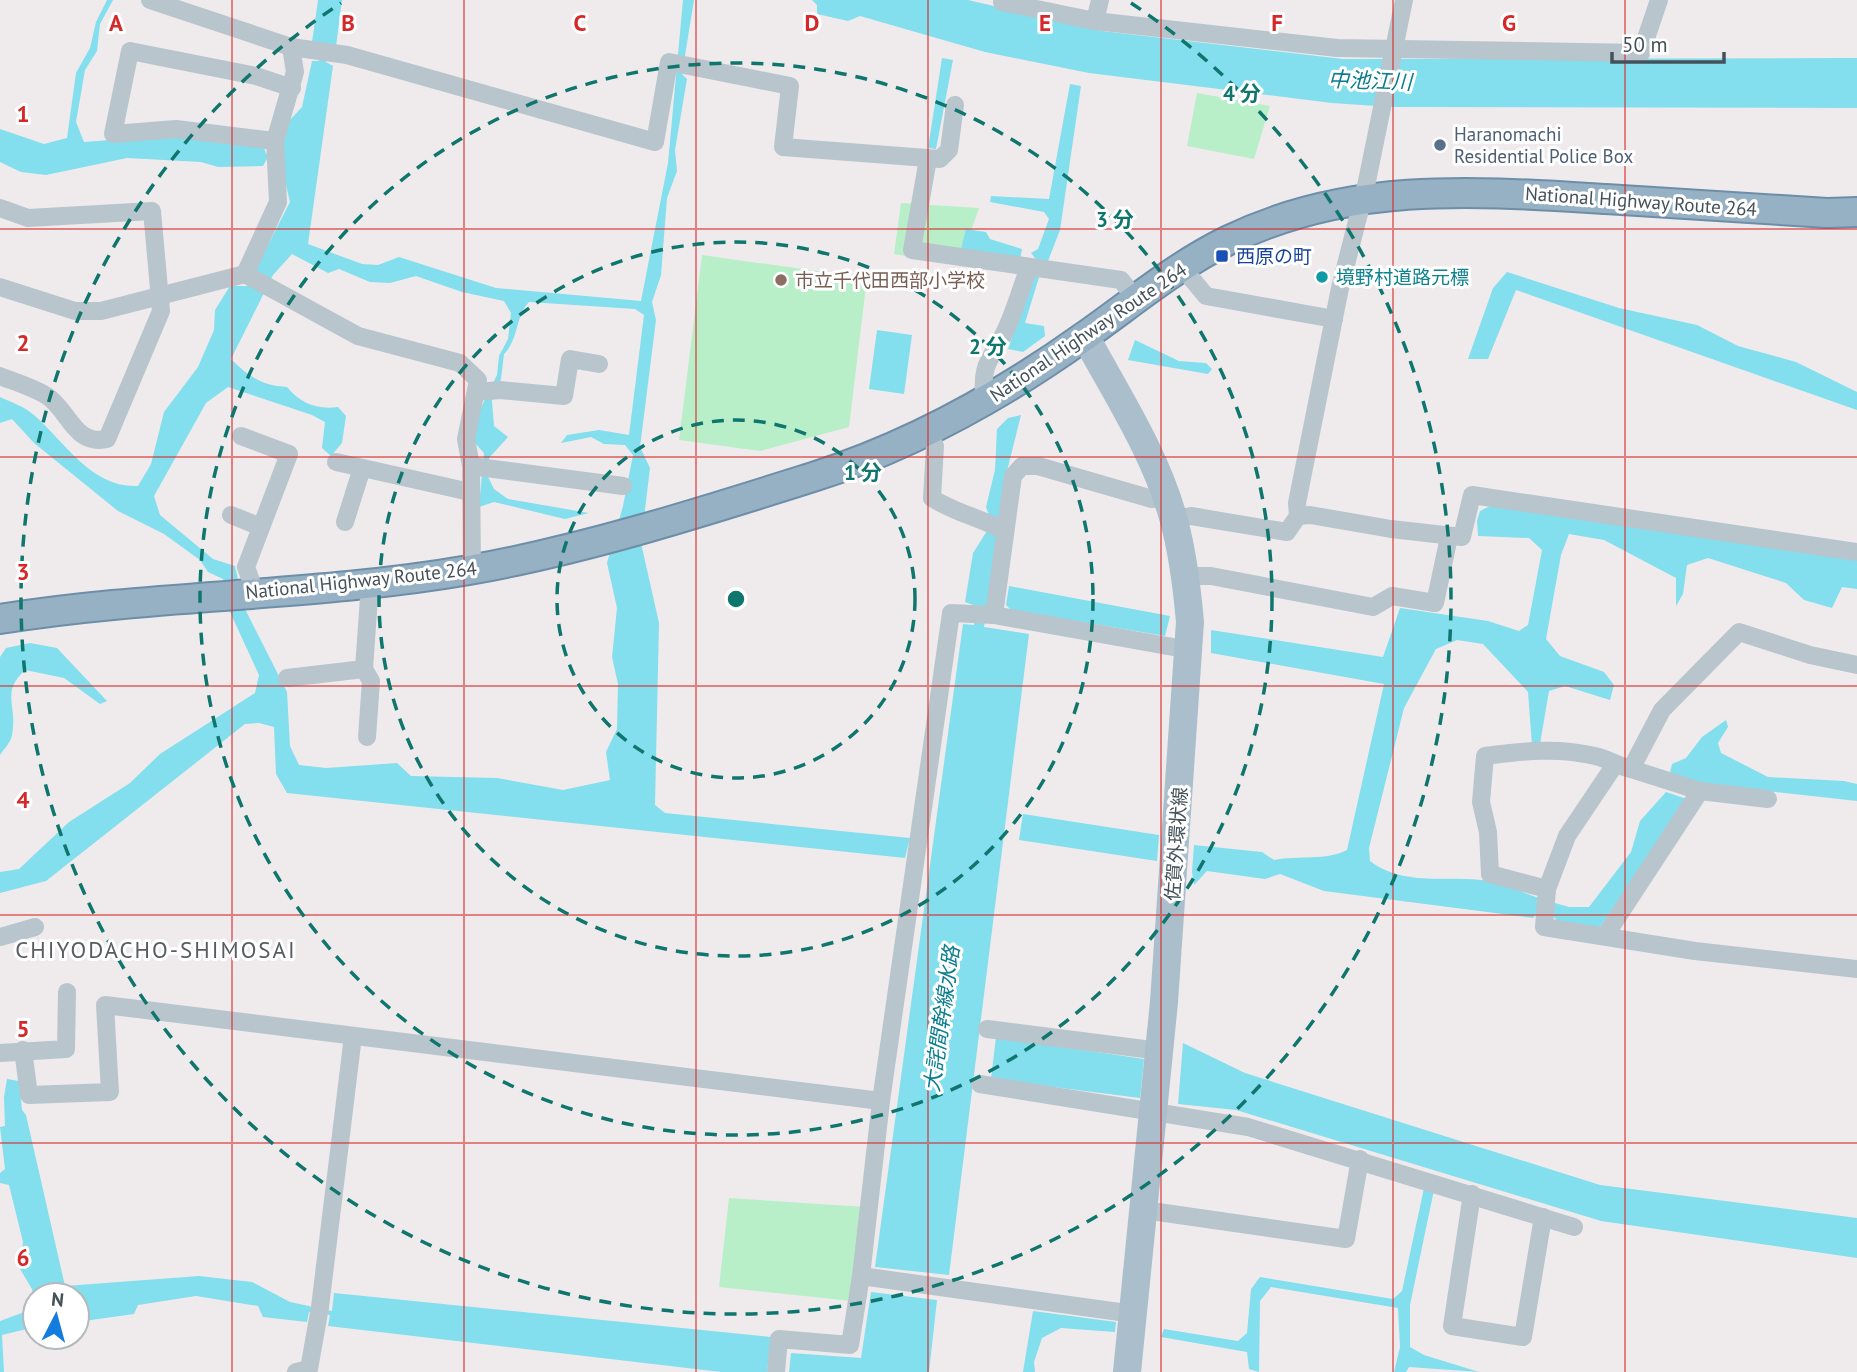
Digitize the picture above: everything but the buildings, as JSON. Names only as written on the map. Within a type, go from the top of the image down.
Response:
[{"type":"highway","name":"National Highway Route 264","points":[[0,619],[370,583],[472,570],[607,537],[815,476],[929,432],[985,402],[1085,336],[1135,298],[1226,241],[1275,220],[1363,198],[1423,192],[1487,191],[1827,214],[1857,212]]},
{"type":"main road","name":"佐賀外環状線","points":[[1085,336],[1153,464],[1170,508],[1186,576],[1190,650],[1157,1080],[1127,1372]]},
{"type":"street","points":[[150,0],[291,47],[324,51],[655,142],[669,62],[790,86],[783,147],[940,159],[949,150],[955,105]]},
{"type":"street","points":[[1095,21],[1100,0]]},
{"type":"street","points":[[994,615],[1013,476],[1022,466],[1038,466],[1152,499],[1191,516],[1287,532],[1298,516],[1297,503],[1334,319],[1363,198],[1404,0]]},
{"type":"street","points":[[1002,2],[1095,21],[1337,48],[1641,53],[1659,0]]},
{"type":"street","points":[[247,276],[278,202],[274,152],[295,72],[291,47]]},
{"type":"street","points":[[274,152],[176,129],[113,134],[130,51],[256,76],[292,88]]},
{"type":"street","points":[[928,159],[912,250],[1122,281],[1135,298]]},
{"type":"street","points":[[0,208],[28,218],[152,211],[161,311],[107,439],[96,442],[79,433],[49,396],[0,376]]},
{"type":"street","points":[[985,402],[982,381],[988,356],[1007,328],[1029,267]]},
{"type":"street","points":[[1182,267],[1206,296],[1334,319]]},
{"type":"street","points":[[0,286],[75,311],[102,311],[247,276],[358,337],[460,363],[478,380],[466,439],[481,466]]},
{"type":"street","points":[[477,392],[500,390],[564,396],[570,359],[599,364]]},
{"type":"street","points":[[929,432],[935,446],[932,498],[951,510],[989,522],[1005,531]]},
{"type":"street","points":[[241,436],[289,454],[246,567],[241,594]]},
{"type":"street","points":[[336,463],[470,492]]},
{"type":"street","points":[[481,466],[623,486]]},
{"type":"street","points":[[472,570],[470,492],[481,466]]},
{"type":"street","points":[[345,522],[362,468]]},
{"type":"street","points":[[1298,516],[1310,514],[1462,537],[1472,495],[1857,552]]},
{"type":"street","points":[[231,515],[261,527]]},
{"type":"street","points":[[1186,576],[1211,576],[1373,607],[1392,596],[1435,603],[1449,537]]},
{"type":"street","points":[[367,737],[371,681],[364,669],[370,583]]},
{"type":"street","points":[[777,1366],[779,1339],[850,1345],[881,1101],[951,613],[994,615],[1190,650]]},
{"type":"street","points":[[1857,665],[1810,655],[1739,632],[1662,710],[1623,767],[1567,836],[1547,889],[1544,927],[1695,951],[1857,968]]},
{"type":"street","points":[[287,678],[364,669]]},
{"type":"street","points":[[1547,889],[1490,874],[1488,832],[1481,802],[1485,756],[1552,748],[1599,756],[1623,767],[1700,791],[1768,799]]},
{"type":"street","points":[[1605,936],[1700,791]]},
{"type":"street","points":[[0,937],[35,927]]},
{"type":"street","points":[[0,1053],[66,1049],[67,992]]},
{"type":"street","points":[[23,1050],[29,1095],[110,1092],[105,1005],[881,1101]]},
{"type":"street","points":[[987,1029],[1157,1080],[1248,1127],[1360,1159],[1574,1227]]},
{"type":"street","points":[[296,1372],[309,1369],[319,1312],[353,1035]]},
{"type":"street","points":[[980,1084],[1157,1080]]},
{"type":"street","points":[[1144,1210],[1346,1239],[1360,1159]]},
{"type":"street","points":[[1472,1195],[1452,1326],[1523,1337],[1543,1217]]},
{"type":"street","points":[[860,1276],[1134,1314]]},
{"type":"green space","points":[[1197,93],[1270,106],[1254,159],[1187,146]]},
{"type":"green space","points":[[901,203],[979,208],[959,265],[894,254]]},
{"type":"green space","points":[[702,255],[867,278],[849,427],[760,451],[679,440]]},
{"type":"green space","points":[[729,1198],[865,1207],[851,1301],[719,1287]]},
{"type":"water","points":[[107,0],[113,0],[100,24],[97,51],[85,70],[76,122],[84,142],[176,135],[264,147],[266,154],[280,155],[290,120],[302,107],[312,61],[319,61],[322,44],[312,42],[318,0],[342,0],[336,46],[328,45],[326,62],[333,66],[308,244],[362,264],[378,265],[399,257],[496,288],[641,301],[668,163],[683,0],[694,0],[682,74],[687,79],[675,150],[677,171],[667,198],[661,275],[652,302],[656,320],[640,447],[650,468],[641,543],[659,623],[655,805],[665,813],[910,838],[905,858],[287,793],[276,774],[274,727],[259,723],[245,724],[46,881],[0,893],[0,872],[19,869],[69,822],[130,783],[160,754],[255,693],[259,675],[230,612],[223,579],[208,572],[200,560],[164,534],[118,511],[34,443],[12,419],[0,423],[0,397],[34,415],[93,472],[121,485],[138,486],[151,464],[164,412],[198,367],[214,330],[215,310],[230,286],[247,286],[290,202],[280,160],[267,159],[263,166],[218,167],[201,162],[127,158],[46,175],[21,172],[0,162],[0,129],[44,144],[67,138],[76,73],[90,48],[96,22]],"holes":[[[292,254],[328,273],[339,269],[370,282],[390,283],[416,276],[462,292],[504,301],[511,313],[508,339],[499,356],[497,375],[476,418],[474,442],[484,453],[479,507],[494,502],[565,519],[589,513],[508,499],[494,489],[488,477],[489,458],[508,437],[494,426],[492,401],[501,379],[504,354],[529,302],[635,309],[644,315],[629,435],[599,430],[567,435],[561,443],[591,437],[604,444],[625,445],[633,455],[623,506],[607,563],[617,608],[612,657],[618,684],[617,729],[606,752],[610,780],[563,790],[497,778],[411,776],[397,763],[326,768],[299,765],[290,746],[287,692],[244,607],[235,566],[213,559],[160,515],[154,496],[206,403],[228,387],[312,415],[325,422],[322,448],[331,456],[342,443],[346,416],[338,407],[309,404],[287,387],[270,385],[256,379],[231,359],[273,275]]]},
{"type":"water","name":"中池江川","points":[[812,0],[968,0],[1102,31],[1343,59],[1857,58],[1857,108],[1391,107],[1332,103],[1089,73],[985,52],[860,16],[848,21],[817,14],[817,5]]},
{"type":"water","points":[[942,58],[953,60],[936,149],[929,148],[929,142]]},
{"type":"water","points":[[1070,84],[1081,86],[1060,230],[1048,261],[1038,262],[1031,253],[1038,249],[1049,219],[1044,212],[990,202],[991,196],[1049,199]]},
{"type":"water","points":[[966,229],[986,232],[990,239],[1022,249],[1020,259],[961,249]]},
{"type":"water","points":[[1507,272],[1619,308],[1697,325],[1738,346],[1796,362],[1857,392],[1857,410],[1516,290],[1488,359],[1468,359],[1493,288]]},
{"type":"water","points":[[1034,273],[1040,274],[1025,323],[1044,326],[1045,336],[1023,352],[1008,349]]},
{"type":"water","points":[[877,330],[912,335],[904,394],[869,389]]},
{"type":"water","points":[[1135,340],[1179,361],[1206,363],[1212,369],[1208,374],[1128,360]]},
{"type":"water","name":"大詫間幹線水路","points":[[1021,415],[1008,467],[984,627],[1029,634],[949,1275],[875,1267],[963,624],[974,625],[976,606],[965,602],[973,553],[992,523],[986,507],[995,470],[997,429],[1008,418]]},
{"type":"water","points":[[1490,506],[1857,560],[1857,589],[1842,587],[1832,608],[1804,600],[1786,583],[1708,558],[1687,565],[1683,594],[1676,606],[1676,578],[1604,540],[1569,534],[1561,555],[1546,639],[1560,656],[1604,672],[1614,685],[1610,700],[1565,686],[1549,691],[1540,744],[1532,745],[1528,692],[1483,644],[1457,640],[1436,649],[1404,708],[1369,848],[1370,861],[1383,869],[1410,877],[1496,882],[1539,898],[1539,911],[1533,918],[1324,891],[1280,874],[1265,879],[1207,871],[1194,885],[1194,845],[1262,852],[1274,860],[1330,856],[1347,850],[1384,684],[1211,653],[1211,630],[1383,657],[1400,608],[1488,621],[1519,631],[1528,625],[1542,550],[1529,538],[1478,536],[1477,521],[1480,511]]},
{"type":"water","points":[[1009,586],[1170,616],[1165,636],[1011,610],[1006,605]]},
{"type":"water","points":[[30,643],[57,648],[107,701],[100,704],[64,678],[25,670],[13,686],[12,735],[0,755],[0,657],[6,648]]},
{"type":"water","points":[[1726,720],[1728,727],[1718,743],[1721,753],[1768,777],[1857,784],[1857,801],[1686,782],[1670,772],[1672,764],[1686,758],[1702,737]]},
{"type":"water","points":[[1666,792],[1687,799],[1600,927],[1558,922],[1551,913],[1555,903],[1569,907],[1589,907],[1631,852],[1640,821]]},
{"type":"water","points":[[1023,814],[1159,835],[1157,861],[1019,840]]},
{"type":"water","points":[[996,1037],[1144,1059],[1140,1098],[991,1079]]},
{"type":"water","points":[[1183,1043],[1245,1073],[1600,1185],[1857,1218],[1857,1258],[1601,1221],[1236,1110],[1178,1104]]},
{"type":"water","points":[[7,1079],[19,1081],[22,1110],[26,1115],[64,1281],[27,1281],[20,1269],[23,1242],[9,1185],[0,1183],[0,1173],[5,1169],[0,1127],[5,1126],[4,1097]]},
{"type":"water","points":[[1424,1188],[1434,1190],[1410,1305],[1410,1347],[1424,1355],[1479,1372],[1409,1367],[1406,1372],[1394,1372],[1400,1347],[1398,1308],[1271,1287],[1260,1301],[1259,1372],[1249,1369],[1247,1352],[1161,1337],[1164,1329],[1238,1341],[1247,1333],[1251,1289],[1260,1277],[1393,1299],[1402,1291]]},
{"type":"water","points":[[199,1276],[252,1282],[290,1302],[332,1311],[334,1293],[771,1337],[767,1372],[721,1372],[328,1326],[330,1315],[309,1312],[307,1322],[263,1317],[258,1306],[196,1296],[138,1305],[134,1314],[91,1320],[91,1284]]},
{"type":"water","points":[[871,1292],[937,1300],[929,1372],[789,1372],[791,1353],[861,1358]]},
{"type":"water","points":[[1033,1311],[1116,1322],[1115,1332],[1061,1328],[1042,1338],[1034,1362],[1035,1372],[1023,1372]]},
{"type":"water","points":[[21,1313],[21,1330],[2,1335],[4,1372],[0,1372],[0,1321]]},
{"type":"place","name":"Haranomachi Residential Police Box","points":[[1440,145]]},
{"type":"place","name":"西原の町","points":[[1222,256]]},
{"type":"place","name":"境野村道路元標","points":[[1322,277]]},
{"type":"place","name":"市立千代田西部小学校","points":[[781,280]]},
{"type":"district","name":"CHIYODACHO-SHIMOSAI","points":[[156,950]]}]
